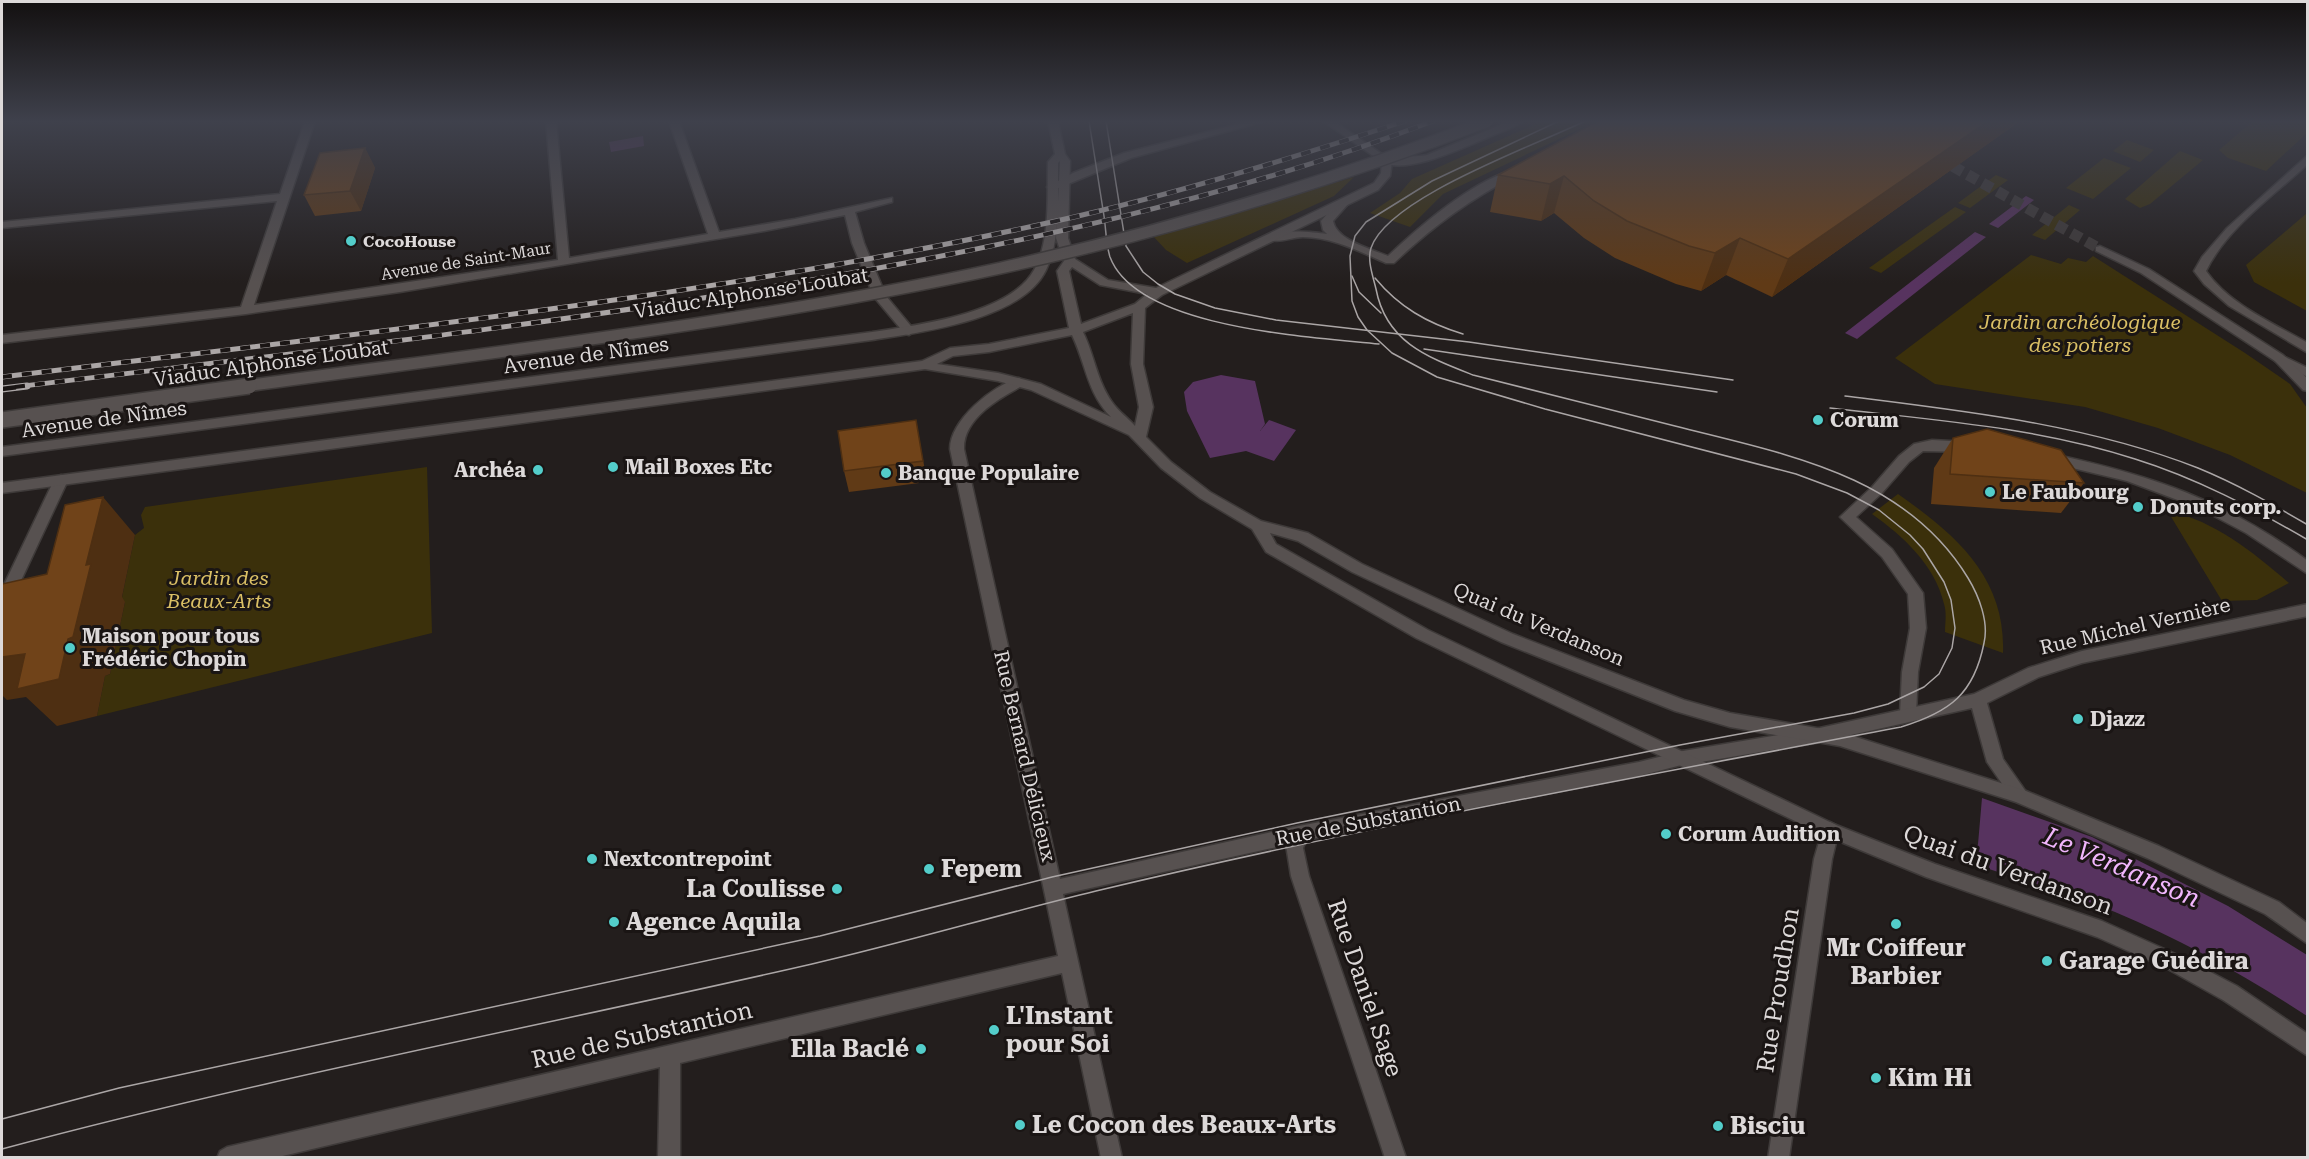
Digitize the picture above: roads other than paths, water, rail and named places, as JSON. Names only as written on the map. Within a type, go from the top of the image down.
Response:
[{"type":"street","points":[[246,310],[291,175]]},
{"type":"street","points":[[556,175],[564,262]]},
{"type":"street","points":[[693,175],[714,235]]},
{"type":"street","name":"Avenue de Nîmes","points":[[2,452],[909,331],[948,323],[979,312],[1020,292],[1039,274],[1048,242],[1052,175]]},
{"type":"street","points":[[1065,175],[1062,238],[1070,261],[1080,264],[1094,278],[1104,282],[1158,292]]},
{"type":"street","points":[[1052,188],[1075,175]]},
{"type":"street","name":"Viaduc Alphonse Loubat","points":[[2,420],[597,337],[829,302],[1076,251],[1230,211],[1343,175]]},
{"type":"street","points":[[2,488],[925,365],[950,352],[988,348],[1076,330],[1139,307],[1158,292],[1374,188],[1386,175]]},
{"type":"street","points":[[1342,204],[1327,221],[1329,230],[1342,240],[1390,261],[1416,236],[1469,196],[1509,175]]},
{"type":"street","points":[[2289,175],[2218,243],[2202,263],[2200,272],[2209,284],[2228,300],[2307,349]]},
{"type":"street","points":[[2,225],[284,197]]},
{"type":"street","name":"Avenue de Saint-Maur","points":[[2,339],[199,318],[564,262],[849,210],[888,200]]},
{"type":"street","points":[[849,210],[858,243],[880,297],[909,331]]},
{"type":"street","points":[[1272,238],[1304,234],[1342,240]]},
{"type":"street","points":[[2100,249],[2145,271],[2279,358],[2307,373]]},
{"type":"street","name":"Quai du Verdanson","points":[[1070,261],[1063,271],[1076,330],[1089,369],[1106,404],[1166,465],[1205,495],[1257,525],[1303,537],[1357,568],[1507,638],[1599,676],[1681,706],[1720,717],[1840,739],[2020,796],[2153,852],[2272,908],[2307,935]]},
{"type":"street","points":[[1139,307],[1137,364],[1146,407],[1140,436]]},
{"type":"street","points":[[2279,358],[2307,387]]},
{"type":"street","name":"Quai du Verdanson","points":[[925,365],[950,372],[1019,382],[1055,393],[1098,417],[1140,436]]},
{"type":"street","name":"Rue Bernard Délicieux","points":[[1019,382],[1007,388],[965,424],[957,441],[958,458],[1112,1158]]},
{"type":"street","points":[[1908,714],[1910,672],[1918,628],[1915,593],[1887,553],[1847,517],[1877,490],[1904,459],[1919,447],[1946,445],[1983,448]]},
{"type":"street","points":[[2036,456],[2105,470],[2179,493],[2250,528],[2307,569]]},
{"type":"street","points":[[2,603],[61,480]]},
{"type":"street","name":"Quai du Verdanson","points":[[1257,525],[1271,548],[1422,634],[1830,830],[1932,872],[2102,930],[2173,962],[2230,993],[2307,1046]]},
{"type":"street","name":"Rue Michel Vernière","points":[[1815,736],[1978,700],[2034,672],[2082,657],[2307,610]]},
{"type":"street","points":[[1978,700],[1995,762],[2020,796]]},
{"type":"street","name":"Quai du Verdanson","points":[[1683,758],[1815,736]]},
{"type":"street","name":"Rue de Substantion","points":[[1054,888],[1299,834],[1639,769],[1683,758]]},
{"type":"street","name":"Rue Proudhon","points":[[1778,1158],[1823,859],[1830,830]]},
{"type":"street","name":"Rue Daniel Sage","points":[[1299,834],[1294,848],[1300,876],[1396,1158]]},
{"type":"street","name":"Rue de Substantion","points":[[227,1158],[1068,963]]},
{"type":"street","points":[[669,1158],[670,1054]]},
{"type":"water","points":[[2026,196],[2034,200],[1998,228],[1989,224]]},
{"type":"water","points":[[1975,232],[1986,237],[1857,339],[1845,333]]},
{"type":"water","points":[[1221,375],[1255,381],[1265,424],[1260,431],[1269,420],[1296,430],[1274,461],[1246,451],[1210,458],[1187,411],[1184,392],[1193,382]]},
{"type":"water","name":"Le Verdanson","points":[[1982,798],[2092,837],[2228,906],[2307,955],[2307,1016],[2261,987],[2165,934],[2115,912],[1972,863],[1978,844]]},
{"type":"tunnel","points":[[1968,175],[2100,249]]},
{"type":"tram line","points":[[1098,175],[1110,257],[1127,281],[1154,300],[1190,314],[1230,325],[1313,338],[1379,344]]},
{"type":"tram line","points":[[1115,175],[1126,246],[1143,272],[1158,284],[1175,294],[1215,308],[1276,320],[1367,330]]},
{"type":"tram line","points":[[1367,330],[1358,317],[1352,301],[1350,256],[1355,236],[1366,222],[1445,175]]},
{"type":"tram line","points":[[1398,334],[1381,307],[1372,274],[1371,248],[1383,229],[1405,210],[1464,175]]},
{"type":"tram line","points":[[1352,276],[1359,292],[1381,313]]},
{"type":"tram line","points":[[1375,278],[1414,313],[1437,325],[1463,334]]},
{"type":"tram line","points":[[2,1119],[119,1088],[820,936],[1052,877],[1297,823],[1680,745],[1854,713],[1888,704],[1924,687],[1939,674],[1952,648],[1955,628],[1951,600],[1944,582],[1923,549],[1910,535],[1879,510],[1847,493],[1796,474],[1545,409],[1437,377],[1392,353],[1367,330]]},
{"type":"tram line","points":[[1367,330],[1398,334]]},
{"type":"tram line","points":[[2,1149],[204,1098],[812,964],[1060,900],[1196,868],[1498,804],[1901,727],[1933,715],[1946,707],[1957,698],[1974,676],[1980,661],[1985,635],[1984,618],[1976,593],[1968,578],[1942,543],[1911,514],[1876,492],[1839,473],[1758,447],[1473,375],[1425,354],[1398,334]]},
{"type":"tram line","points":[[1398,334],[1733,380]]},
{"type":"tram line","points":[[1424,349],[1717,392]]},
{"type":"tram line","points":[[1845,396],[2024,421],[2112,440],[2156,453],[2212,474],[2308,525]]},
{"type":"tram line","points":[[1830,408],[1984,426],[2098,448],[2158,467],[2202,485],[2245,505],[2308,540]]},
{"type":"railway","points":[[2,377],[540,311],[808,270],[1074,217],[1233,175]]},
{"type":"railway","points":[[15,387],[506,327],[800,282],[961,252],[1121,217],[1274,175]]},
{"type":"railway","points":[[2,389],[27,386]]},
{"type":"place","name":"CocoHouse","points":[[351,241]]},
{"type":"place","name":"Corum","points":[[1818,420]]},
{"type":"place","name":"Mail Boxes Etc","points":[[613,467]]},
{"type":"place","name":"Archéa","points":[[538,470]]},
{"type":"place","name":"Banque Populaire","points":[[886,473]]},
{"type":"place","name":"Le Faubourg","points":[[1990,492]]},
{"type":"place","name":"Donuts corp.","points":[[2138,507]]},
{"type":"place","name":"Maison pour tous Frédéric Chopin","points":[[70,648]]},
{"type":"place","name":"Djazz","points":[[2078,719]]},
{"type":"place","name":"Corum Audition","points":[[1666,834]]},
{"type":"place","name":"Nextcontrepoint","points":[[592,859]]},
{"type":"place","name":"Fepem","points":[[929,869]]},
{"type":"place","name":"La Coulisse","points":[[837,889]]},
{"type":"place","name":"Agence Aquila","points":[[614,922]]},
{"type":"place","name":"Mr Coiffeur Barbier","points":[[1896,924]]},
{"type":"place","name":"Garage Guédira","points":[[2047,961]]},
{"type":"place","name":"L'Instant pour Soi","points":[[994,1030]]},
{"type":"place","name":"Ella Baclé","points":[[921,1049]]},
{"type":"place","name":"Kim Hi","points":[[1876,1078]]},
{"type":"place","name":"Le Cocon des Beaux-Arts","points":[[1020,1125]]},
{"type":"place","name":"Bisciu","points":[[1718,1126]]},
{"type":"park label","name":"Jardin archéologique des potiers","points":[[2080,334]]},
{"type":"park label","name":"Jardin des Beaux-Arts","points":[[219,590]]}]
